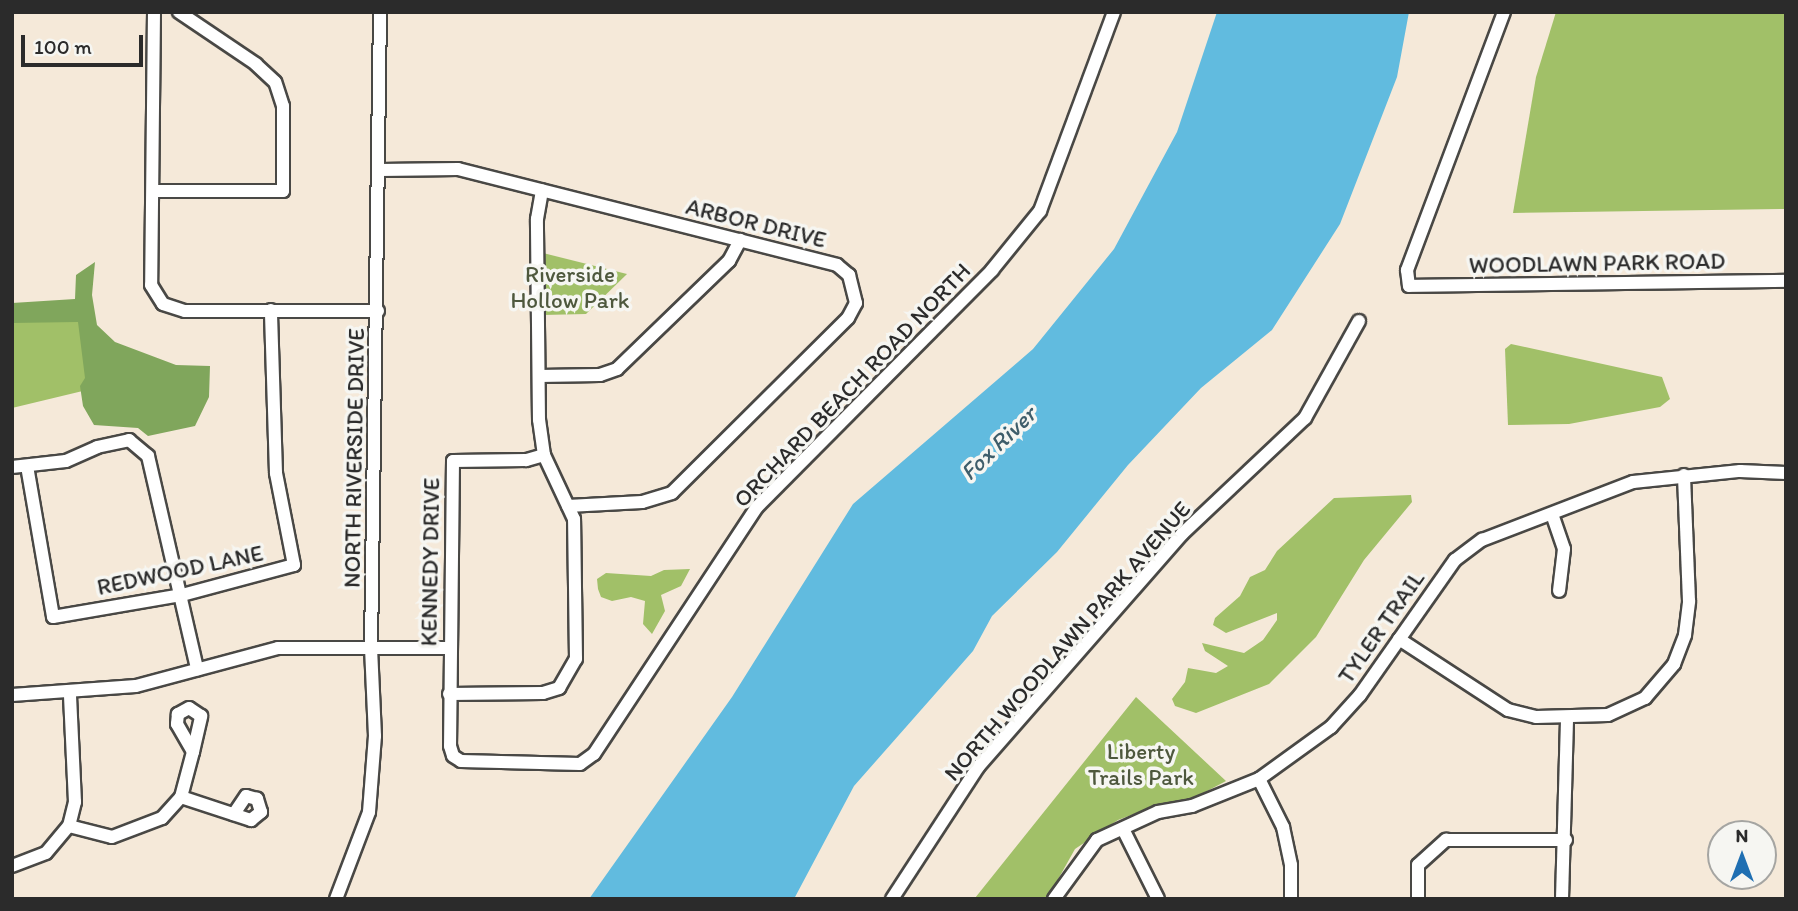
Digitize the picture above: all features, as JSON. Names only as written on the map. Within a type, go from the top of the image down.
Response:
[{"type":"street","points":[[154,12],[151,285],[163,304],[185,311],[378,311]]},
{"type":"street","points":[[153,191],[284,191],[283,106],[275,82],[256,64],[178,12]]},
{"type":"street","name":"NORTH RIVERSIDE DRIVE","points":[[336,899],[369,812],[375,736],[371,648],[380,170],[380,12]]},
{"type":"street","name":"ORCHARD BEACH ROAD NORTH","points":[[453,756],[471,763],[580,764],[594,754],[757,507],[973,290],[1040,211],[1114,12]]},
{"type":"street","name":"WOODLAWN PARK ROAD","points":[[1504,12],[1407,270],[1409,286],[1786,281]]},
{"type":"street","name":"ARBOR DRIVE","points":[[380,170],[458,169],[837,265],[856,288],[856,303],[848,318],[672,493],[642,502],[568,506]]},
{"type":"street","points":[[449,694],[543,693],[559,688],[569,676],[576,659],[574,519],[544,455],[539,376],[537,219],[542,190]]},
{"type":"street","points":[[539,376],[600,375],[617,369],[729,261],[740,240]]},
{"type":"street","name":"REDWOOD LANE","points":[[27,466],[53,617],[182,595],[294,565],[276,473],[271,310]]},
{"type":"street","name":"NORTH WOODLAWN PARK AVENUE","points":[[892,899],[978,768],[1182,534],[1305,418],[1359,321]]},
{"type":"street","points":[[12,467],[66,461],[97,447],[129,440],[148,456],[197,669]]},
{"type":"street","name":"KENNEDY DRIVE","points":[[453,756],[448,648],[453,461],[526,460],[544,455]]},
{"type":"street","name":"TYLER TRAIL","points":[[1054,899],[1097,840],[1158,812],[1192,806],[1259,779],[1331,727],[1399,639],[1455,560],[1482,540],[1633,482],[1684,475],[1786,473]]},
{"type":"street","points":[[1399,639],[1508,710],[1567,719],[1608,715],[1645,698],[1674,664],[1685,635],[1689,601],[1684,475]]},
{"type":"street","points":[[1552,514],[1564,549],[1559,590]]},
{"type":"street","points":[[12,695],[70,694],[136,686],[278,648],[448,648]]},
{"type":"street","points":[[12,866],[46,853],[69,826],[75,802],[70,694]]},
{"type":"street","points":[[1562,899],[1566,840],[1567,719]]},
{"type":"street","points":[[69,826],[99,836],[125,834],[162,818],[181,797],[193,752]]},
{"type":"street","points":[[1259,779],[1283,827],[1291,865],[1291,899]]},
{"type":"street","points":[[181,797],[234,814]]},
{"type":"street","points":[[1123,829],[1158,899]]},
{"type":"street","points":[[1418,899],[1418,865],[1446,840],[1566,840]]},
{"type":"green space","points":[[1556,12],[1786,12],[1786,209],[1513,213],[1536,77]]},
{"type":"green space","name":"Riverside Hollow Park","points":[[543,253],[627,274],[586,314],[543,315]]},
{"type":"green space","points":[[95,262],[92,295],[97,325],[115,342],[176,365],[210,366],[209,397],[195,426],[148,436],[138,428],[94,425],[83,406],[80,386],[85,378],[78,322],[12,323],[12,303],[75,299],[76,275]]},
{"type":"green space","points":[[93,317],[91,389],[12,408],[12,319]]},
{"type":"green space","points":[[1511,344],[1662,377],[1670,399],[1660,407],[1569,424],[1508,425],[1505,349]]},
{"type":"green space","points":[[1411,495],[1412,502],[1364,560],[1316,637],[1269,684],[1196,713],[1175,706],[1172,699],[1185,682],[1188,668],[1216,673],[1228,666],[1205,651],[1202,643],[1244,653],[1263,640],[1277,620],[1277,613],[1226,633],[1213,625],[1215,618],[1240,596],[1250,577],[1265,570],[1277,551],[1334,498]]},
{"type":"green space","points":[[690,569],[681,586],[661,595],[665,611],[652,634],[643,624],[645,601],[631,597],[612,601],[601,597],[598,589],[597,579],[606,573],[651,576],[664,570]]},
{"type":"green space","name":"Liberty Trails Park","points":[[1136,697],[1226,781],[1194,798],[1163,803],[1118,820],[1075,849],[1047,899],[963,899],[975,898]]},
{"type":"water","name":"Fox River","points":[[1217,12],[1409,12],[1397,77],[1340,224],[1272,330],[1201,388],[1128,465],[1057,552],[992,616],[973,651],[854,786],[794,899],[589,899],[732,697],[853,504],[1033,349],[1114,249],[1177,132]]}]
